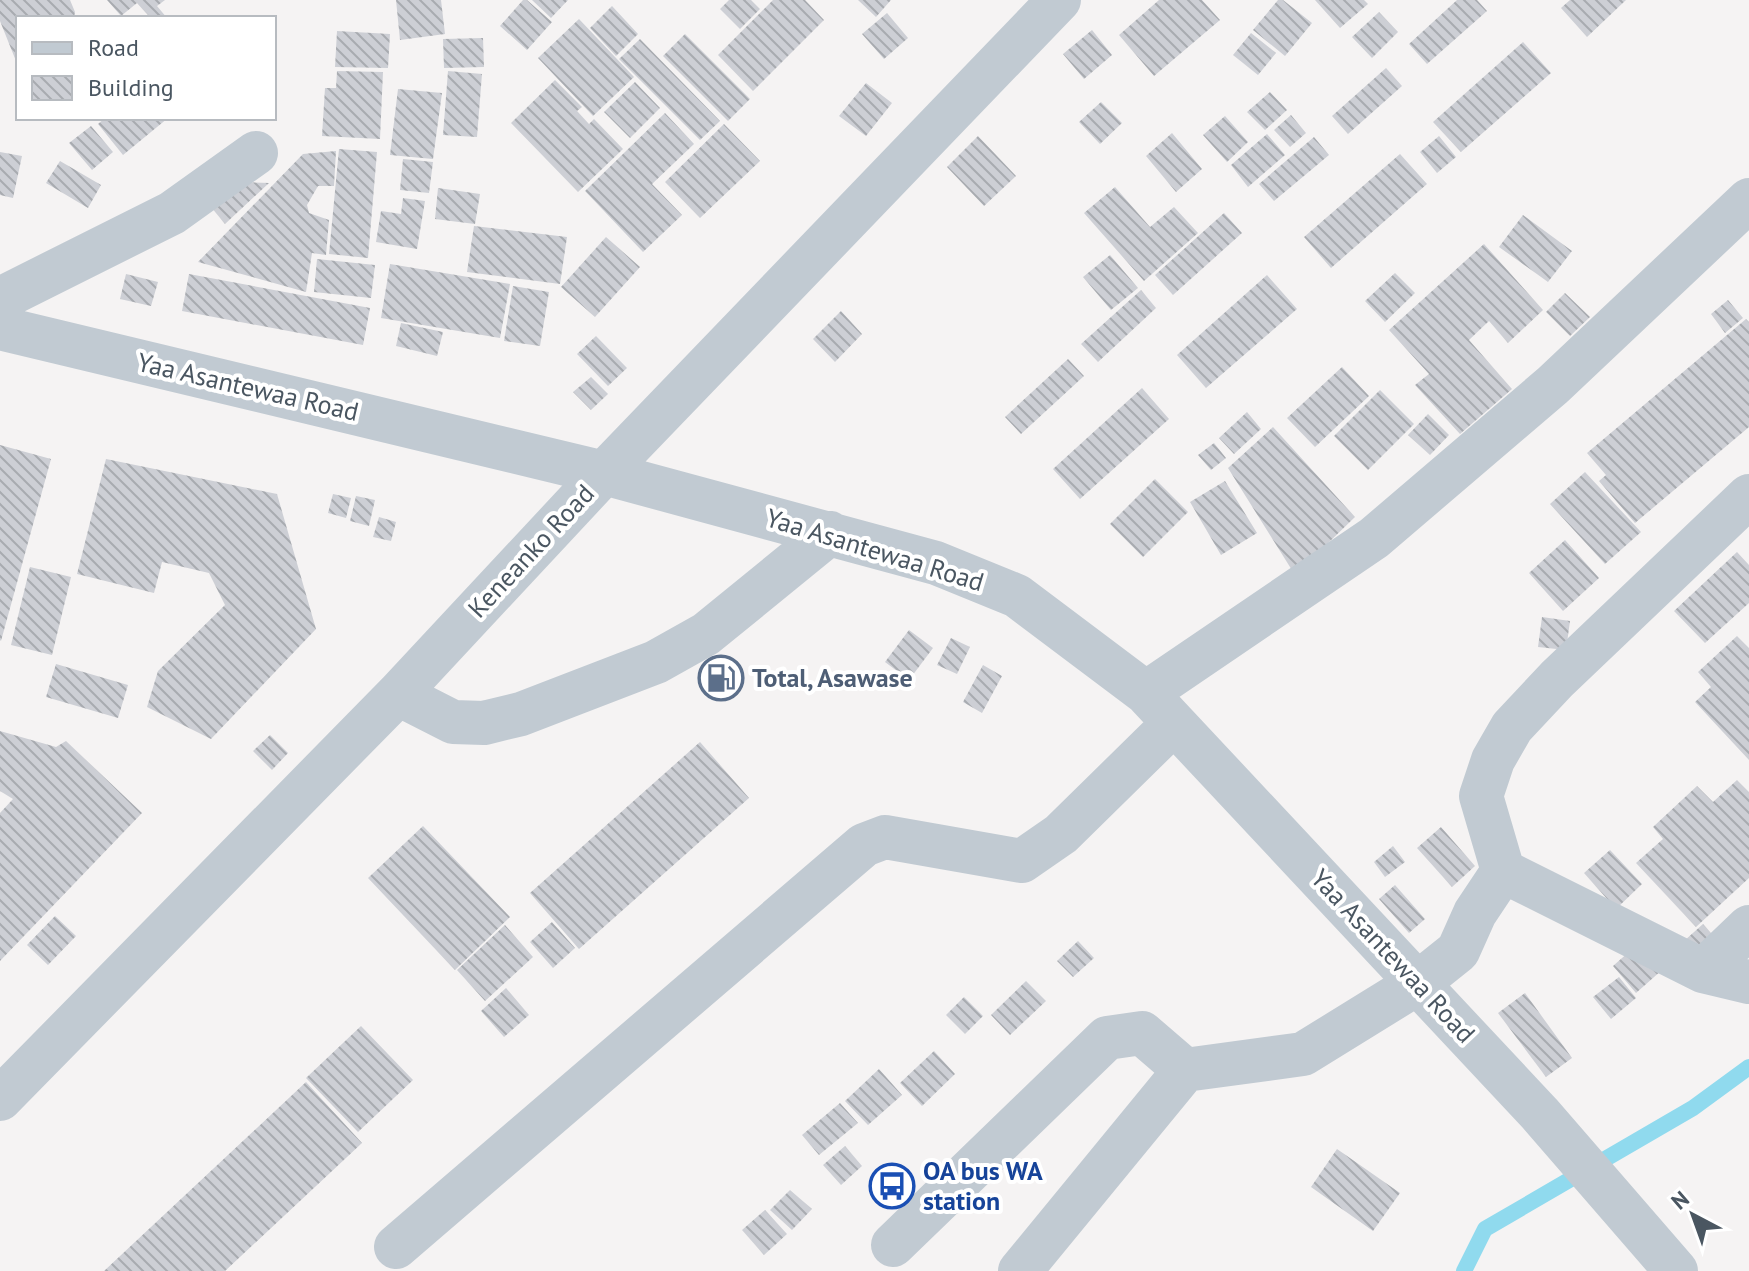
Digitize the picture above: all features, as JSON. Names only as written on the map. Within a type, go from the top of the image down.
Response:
[{"type":"street","name":"Keneanko Road","points":[[0,1099],[398,694],[1046,4]]},
{"type":"street","points":[[0,299],[172,213],[256,153]]},
{"type":"street","points":[[396,1247],[864,845],[885,837],[1022,861],[1061,834],[1159,708],[1374,538],[1553,385],[1749,200]]},
{"type":"street","name":"Yaa Asantewaa Road","points":[[0,328],[604,473],[936,563],[1017,596],[1159,708],[1540,1114],[1676,1271]]},
{"type":"street","points":[[1749,496],[1557,679],[1512,727],[1493,760],[1481,796],[1503,871],[1703,971],[1749,982]]},
{"type":"street","points":[[398,694],[453,722],[484,723],[521,714],[656,662],[706,634],[830,533]]},
{"type":"street","points":[[1020,1271],[1185,1070],[1303,1054],[1418,983],[1458,951],[1475,913],[1503,871]]},
{"type":"street","points":[[1703,971],[1749,927]]},
{"type":"street","points":[[893,1245],[1107,1038],[1142,1033],[1185,1070]]},
{"type":"building","points":[[0,0],[70,0],[75,12],[74,16],[16,16],[16,61],[0,21]]},
{"type":"building","points":[[107,0],[165,0],[157,6],[165,16],[147,16],[137,3],[121,16]]},
{"type":"building","points":[[396,0],[441,0],[445,34],[400,40]]},
{"type":"building","points":[[523,0],[527,0],[552,22],[527,50],[500,26]]},
{"type":"building","points":[[532,0],[568,0],[551,18]]},
{"type":"building","points":[[729,0],[751,0],[760,9],[740,29],[720,9]]},
{"type":"building","points":[[773,0],[805,0],[824,20],[753,91],[718,55]]},
{"type":"building","points":[[858,0],[891,0],[876,17]]},
{"type":"building","points":[[1159,0],[1202,0],[1220,20],[1154,76],[1119,35]]},
{"type":"building","points":[[1278,0],[1283,0],[1312,23],[1285,56],[1253,30]]},
{"type":"building","points":[[1315,0],[1364,0],[1368,4],[1340,28]]},
{"type":"building","points":[[1457,0],[1477,0],[1487,11],[1427,64],[1409,44]]},
{"type":"building","points":[[1570,0],[1626,0],[1587,37],[1561,8]]},
{"type":"building","points":[[612,6],[638,34],[616,56],[590,28]]},
{"type":"building","points":[[1379,12],[1398,32],[1372,58],[1352,37]]},
{"type":"building","points":[[887,13],[908,38],[884,59],[862,34]]},
{"type":"building","points":[[579,19],[634,77],[593,116],[538,58]]},
{"type":"building","points":[[1092,30],[1112,55],[1084,79],[1063,54]]},
{"type":"building","points":[[337,31],[390,34],[388,68],[335,67]]},
{"type":"building","points":[[1251,33],[1276,53],[1258,75],[1233,55]]},
{"type":"building","points":[[685,34],[750,99],[728,121],[663,56]]},
{"type":"building","points":[[483,38],[484,67],[444,68],[443,39]]},
{"type":"building","points":[[640,39],[720,121],[700,140],[619,59]]},
{"type":"building","points":[[1523,42],[1551,73],[1461,152],[1433,122]]},
{"type":"building","points":[[1386,68],[1402,86],[1348,134],[1332,116]]},
{"type":"building","points":[[337,71],[383,72],[380,139],[322,136],[325,88],[336,88]]},
{"type":"building","points":[[448,71],[482,74],[477,137],[443,135]]},
{"type":"building","points":[[555,80],[582,107],[577,111],[589,124],[594,119],[623,149],[578,192],[511,123]]},
{"type":"building","points":[[635,82],[660,108],[630,138],[604,112]]},
{"type":"building","points":[[866,83],[892,103],[866,136],[839,116]]},
{"type":"building","points":[[398,89],[442,93],[433,159],[390,155]]},
{"type":"building","points":[[1270,92],[1287,110],[1265,130],[1247,112]]},
{"type":"building","points":[[1101,102],[1122,123],[1100,144],[1079,122]]},
{"type":"building","points":[[665,113],[694,144],[652,184],[682,215],[643,252],[585,191]]},
{"type":"building","points":[[1291,115],[1306,133],[1290,147],[1274,130]]},
{"type":"building","points":[[1225,116],[1248,142],[1227,162],[1203,135]]},
{"type":"building","points":[[103,120],[166,120],[123,155],[98,124]]},
{"type":"building","points":[[724,124],[760,161],[700,218],[665,182]]},
{"type":"building","points":[[91,126],[113,152],[92,170],[69,143]]},
{"type":"building","points":[[1172,133],[1202,169],[1176,192],[1146,156]]},
{"type":"building","points":[[1267,134],[1285,155],[1248,187],[1231,165]]},
{"type":"building","points":[[978,136],[1016,176],[984,206],[947,167]]},
{"type":"building","points":[[1439,136],[1456,157],[1437,173],[1420,152]]},
{"type":"building","points":[[1314,137],[1329,155],[1274,201],[1259,184]]},
{"type":"building","points":[[339,149],[377,152],[368,258],[329,254]]},
{"type":"building","points":[[336,151],[334,186],[318,186],[307,205],[309,213],[329,220],[326,255],[312,253],[306,292],[198,262],[303,154]]},
{"type":"building","points":[[0,152],[22,156],[13,198],[0,195]]},
{"type":"building","points":[[1400,154],[1427,184],[1331,268],[1304,237]]},
{"type":"building","points":[[403,159],[433,162],[429,193],[400,190]]},
{"type":"building","points":[[60,161],[101,185],[88,208],[46,183]]},
{"type":"building","points":[[244,182],[269,183],[225,224],[211,207]]},
{"type":"building","points":[[1115,187],[1150,227],[1174,207],[1198,233],[1144,281],[1084,213]]},
{"type":"building","points":[[438,188],[480,194],[475,224],[435,219]]},
{"type":"building","points":[[403,198],[425,201],[417,249],[376,242],[381,211],[401,214]]},
{"type":"building","points":[[1224,213],[1242,233],[1173,295],[1155,275]]},
{"type":"building","points":[[1523,215],[1572,251],[1548,282],[1499,247]]},
{"type":"building","points":[[474,226],[567,237],[560,284],[467,272]]},
{"type":"building","points":[[606,237],[640,267],[595,317],[561,287]]},
{"type":"building","points":[[1484,244],[1543,310],[1508,343],[1489,321],[1469,340],[1512,389],[1460,434],[1415,385],[1429,374],[1389,330]]},
{"type":"building","points":[[1110,255],[1138,288],[1111,310],[1083,277]]},
{"type":"building","points":[[317,259],[375,265],[371,298],[314,292]]},
{"type":"building","points":[[390,264],[510,284],[500,338],[381,318]]},
{"type":"building","points":[[1395,273],[1415,293],[1385,322],[1365,301]]},
{"type":"building","points":[[126,274],[158,282],[151,306],[120,299]]},
{"type":"building","points":[[189,274],[370,308],[363,345],[182,311]]},
{"type":"building","points":[[1267,275],[1297,309],[1206,388],[1177,355]]},
{"type":"building","points":[[513,286],[549,292],[540,346],[504,341]]},
{"type":"building","points":[[1141,290],[1156,308],[1098,362],[1081,344]]},
{"type":"building","points":[[1565,293],[1590,317],[1570,336],[1546,312]]},
{"type":"building","points":[[1728,300],[1743,318],[1725,333],[1711,314]]},
{"type":"building","points":[[841,311],[862,334],[835,362],[813,339]]},
{"type":"building","points":[[1746,319],[1749,322],[1749,427],[1635,523],[1599,481],[1606,475],[1587,453]]},
{"type":"building","points":[[401,323],[443,332],[437,356],[396,346]]},
{"type":"building","points":[[596,336],[627,368],[608,386],[577,354]]},
{"type":"building","points":[[1068,359],[1084,376],[1021,434],[1005,417]]},
{"type":"building","points":[[1342,367],[1369,396],[1315,447],[1287,418]]},
{"type":"building","points":[[591,377],[608,394],[591,410],[573,392]]},
{"type":"building","points":[[1142,388],[1169,419],[1080,499],[1053,469]]},
{"type":"building","points":[[1380,390],[1414,424],[1368,470],[1334,436]]},
{"type":"building","points":[[1247,412],[1261,429],[1234,454],[1219,438]]},
{"type":"building","points":[[1428,414],[1449,435],[1430,455],[1408,435]]},
{"type":"building","points":[[1273,427],[1355,517],[1295,575],[1228,468]]},
{"type":"building","points":[[1214,443],[1226,458],[1211,470],[1198,455]]},
{"type":"building","points":[[0,445],[51,459],[1,641],[0,640]]},
{"type":"building","points":[[106,459],[277,494],[316,629],[211,739],[147,707],[158,671],[225,605],[209,573],[162,562],[154,593],[77,574]]},
{"type":"building","points":[[1585,472],[1641,532],[1605,564],[1550,504]]},
{"type":"building","points":[[1155,479],[1188,512],[1143,557],[1110,524]]},
{"type":"building","points":[[1225,481],[1257,533],[1221,555],[1190,502]]},
{"type":"building","points":[[333,494],[351,498],[346,518],[328,513]]},
{"type":"building","points":[[356,496],[375,500],[369,526],[350,521]]},
{"type":"building","points":[[379,517],[396,522],[391,541],[373,537]]},
{"type":"building","points":[[1565,540],[1599,578],[1563,611],[1529,573]]},
{"type":"building","points":[[1737,552],[1749,565],[1749,603],[1705,643],[1674,611]]},
{"type":"building","points":[[30,567],[71,577],[52,655],[11,645]]},
{"type":"building","points":[[1542,617],[1570,621],[1566,650],[1538,647]]},
{"type":"building","points":[[909,630],[933,648],[909,680],[885,662]]},
{"type":"building","points":[[1737,636],[1749,648],[1749,760],[1695,702],[1711,687],[1698,672]]},
{"type":"building","points":[[951,638],[970,647],[957,674],[937,665]]},
{"type":"building","points":[[56,664],[128,685],[118,718],[46,697]]},
{"type":"building","points":[[983,665],[1002,676],[982,713],[963,702]]},
{"type":"building","points":[[0,731],[56,747],[66,741],[142,813],[0,961],[0,813],[13,799],[0,791]]},
{"type":"building","points":[[270,735],[288,753],[272,770],[253,751]]},
{"type":"building","points":[[700,742],[749,798],[579,949],[530,893]]},
{"type":"building","points":[[1737,780],[1749,792],[1749,878],[1696,927],[1636,863],[1663,839],[1653,827],[1697,786],[1713,802]]},
{"type":"building","points":[[423,826],[510,917],[455,970],[368,878]]},
{"type":"building","points":[[1441,827],[1475,866],[1452,887],[1417,848]]},
{"type":"building","points":[[1393,846],[1405,862],[1385,877],[1374,862]]},
{"type":"building","points":[[1610,850],[1642,884],[1616,909],[1584,873]]},
{"type":"building","points":[[1395,885],[1425,919],[1409,933],[1379,899]]},
{"type":"building","points":[[55,916],[76,936],[48,965],[27,945]]},
{"type":"building","points":[[552,922],[575,948],[553,968],[530,942]]},
{"type":"building","points":[[1703,924],[1718,941],[1699,958],[1684,941]]},
{"type":"building","points":[[505,925],[533,957],[485,1001],[457,970]]},
{"type":"building","points":[[1078,941],[1094,958],[1073,977],[1057,961]]},
{"type":"building","points":[[1639,943],[1662,970],[1636,993],[1613,966]]},
{"type":"building","points":[[1619,977],[1636,998],[1611,1019],[1593,997]]},
{"type":"building","points":[[1026,981],[1046,1001],[1010,1035],[991,1015]]},
{"type":"building","points":[[506,988],[529,1015],[504,1037],[481,1011]]},
{"type":"building","points":[[1525,993],[1572,1058],[1546,1077],[1498,1013]]},
{"type":"building","points":[[964,997],[983,1016],[965,1034],[946,1015]]},
{"type":"building","points":[[361,1026],[413,1080],[358,1132],[306,1078]]},
{"type":"building","points":[[934,1051],[955,1074],[922,1106],[900,1083]]},
{"type":"building","points":[[879,1069],[902,1095],[868,1125],[845,1101]]},
{"type":"building","points":[[306,1082],[362,1143],[225,1271],[104,1271]]},
{"type":"building","points":[[840,1103],[858,1123],[819,1155],[802,1135]]},
{"type":"building","points":[[845,1146],[862,1166],[841,1185],[823,1165]]},
{"type":"building","points":[[1337,1149],[1400,1193],[1373,1231],[1311,1187]]},
{"type":"building","points":[[790,1190],[812,1209],[792,1230],[770,1210]]},
{"type":"building","points":[[765,1210],[787,1234],[764,1255],[742,1230]]},
{"type":"waterway","points":[[1464,1271],[1485,1229],[1693,1108],[1749,1067]]},
{"type":"place","name":"Total, Asawase","points":[[721,678]]},
{"type":"place","name":"OA bus WA station","points":[[892,1186]]}]
